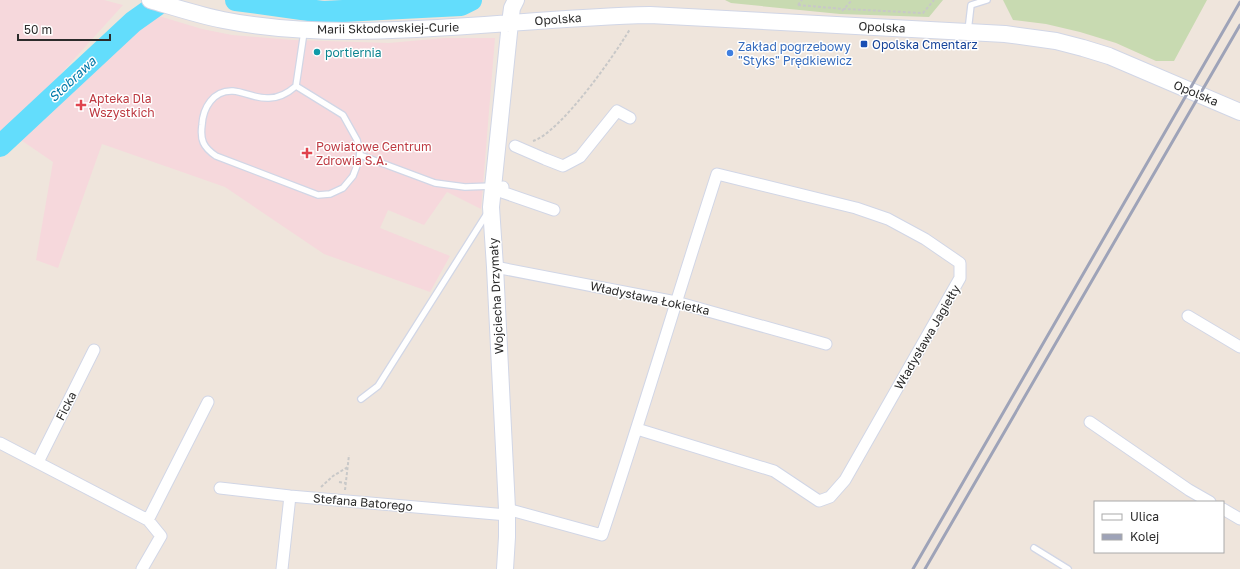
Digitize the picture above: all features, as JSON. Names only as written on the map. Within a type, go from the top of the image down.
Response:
[{"type":"main road","name":"Marii Skłodowskiej-Curie","points":[[150,0],[182,10],[224,20],[305,30],[398,30],[510,23]]},
{"type":"main road","name":"Wojciecha Drzymały","points":[[505,569],[507,512],[491,207],[498,186],[510,23],[512,8],[516,0]]},
{"type":"main road","name":"Opolska","points":[[510,23],[592,17],[650,15],[968,32],[1031,37],[1083,48],[1109,56],[1240,112]]},
{"type":"street","points":[[516,146],[563,166],[580,157],[617,111],[630,118]]},
{"type":"street","name":"Władysława Jagiełły","points":[[507,512],[602,535],[717,174],[856,208],[888,219],[924,239],[960,263],[960,278],[845,480],[830,497],[819,501],[774,471],[637,429]]},
{"type":"street","points":[[498,186],[502,192],[554,210]]},
{"type":"street","name":"Władysława Łokietka","points":[[495,267],[676,302],[826,344]]},
{"type":"street","points":[[1188,316],[1240,347]]},
{"type":"street","name":"Ficka","points":[[38,462],[94,350]]},
{"type":"street","points":[[148,520],[208,402]]},
{"type":"street","points":[[1090,422],[1189,490],[1208,501]]},
{"type":"street","points":[[0,443],[148,520],[161,536],[142,569]]},
{"type":"street","name":"Stefana Batorego","points":[[220,488],[290,496],[507,512]]},
{"type":"street","points":[[282,569],[290,496]]},
{"type":"street","points":[[1224,511],[1240,519]]},
{"type":"lane","points":[[968,32],[972,3],[987,0]]},
{"type":"lane","points":[[296,86],[343,115],[357,140],[360,155],[353,176],[343,188],[330,194],[318,195],[216,156],[207,150],[201,136],[202,118],[209,100],[220,93],[232,91],[256,97],[269,98],[286,95],[296,86],[305,30]]},
{"type":"lane","points":[[360,155],[435,183],[465,187],[498,186]]},
{"type":"lane","points":[[361,399],[378,386],[491,207]]},
{"type":"lane","points":[[1034,548],[1068,569]]},
{"type":"path","points":[[802,0],[798,4],[844,9],[923,13],[934,0]]},
{"type":"path","points":[[516,146],[541,138],[568,112],[617,50],[632,24]]},
{"type":"path","points":[[345,495],[349,456]]},
{"type":"path","points":[[318,489],[333,476],[348,467]]},
{"type":"path","points":[[339,482],[346,483]]},
{"type":"shaded area","points":[[0,0],[104,0],[123,5],[57,78],[0,135]]},
{"type":"shaded area","name":"Powiatowe Centrum Zdrowia S.A.","points":[[152,14],[202,29],[232,35],[293,40],[389,43],[444,38],[495,38],[481,209],[447,192],[424,225],[388,210],[380,228],[450,256],[430,292],[324,254],[225,187],[102,144],[58,268],[36,260],[53,162],[18,138]]},
{"type":"green space","points":[[725,0],[943,0],[929,17],[840,14],[731,3]]},
{"type":"green space","points":[[1003,0],[1207,0],[1174,61],[1156,61],[1116,43],[1080,32],[1046,24],[1013,20]]},
{"type":"waterway","name":"Stobrawa","points":[[0,146],[133,22],[164,0]]},
{"type":"waterway","name":"Stobrawa","points":[[236,0],[323,12],[461,5],[471,0]]},
{"type":"railway","points":[[913,569],[1240,2]]},
{"type":"railway","points":[[925,569],[1240,25]]},
{"type":"place","name":"Opolska Cmentarz","points":[[864,44]]},
{"type":"place","name":"portiernia","points":[[317,52]]},
{"type":"place","name":"Zakład pogrzebowy \"Styks\" Prędkiewicz","points":[[730,53]]},
{"type":"place","name":"Apteka Dla Wszystkich","points":[[81,105]]},
{"type":"place","name":"Powiatowe Centrum Zdrowia S.A.","points":[[307,153]]}]
